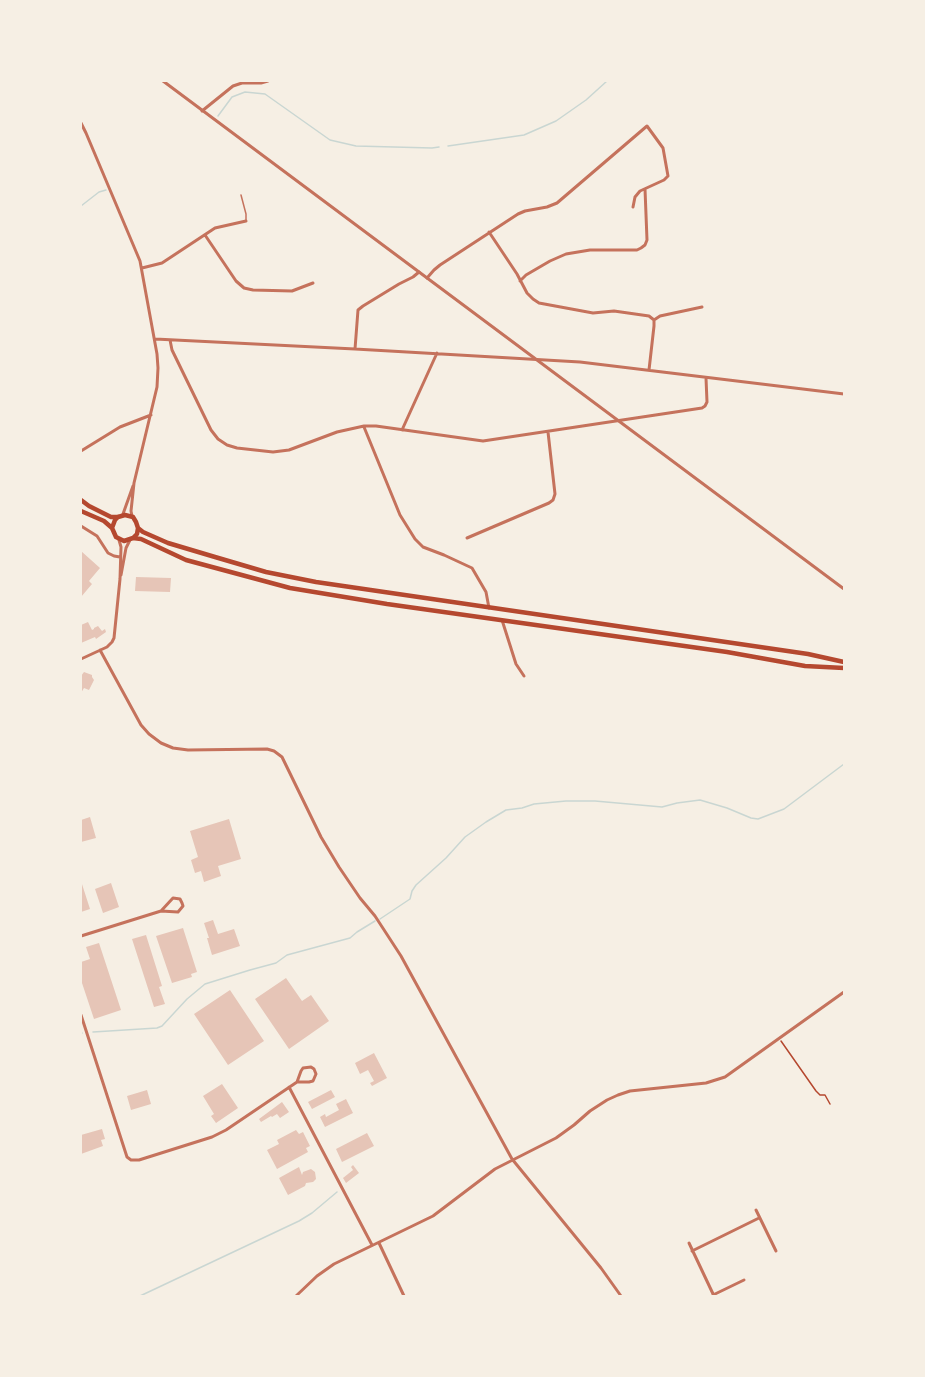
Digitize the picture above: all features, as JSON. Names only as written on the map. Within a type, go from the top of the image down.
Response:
[{"type":"main road","points":[[81,500],[111,517],[127,515],[133,517],[138,528],[137,534],[132,539]]},
{"type":"main road","points":[[81,511],[104,521],[112,528],[116,537],[123,541],[141,539],[186,560],[290,588],[727,652],[806,666],[844,668]]},
{"type":"main road","points":[[112,528],[115,520],[120,516]]},
{"type":"main road","points":[[138,528],[168,543],[266,572],[326,584],[808,654],[844,662]]},
{"type":"street","points":[[163,81],[844,589]]},
{"type":"street","points":[[202,111],[233,86],[268,81]]},
{"type":"street","points":[[81,123],[142,268],[158,368],[157,387],[134,483],[127,506],[120,516]]},
{"type":"street","points":[[428,278],[440,265],[521,212],[557,203],[647,126],[663,148],[669,175],[666,179],[640,191],[635,197],[633,207]]},
{"type":"street","points":[[520,281],[526,275],[566,254],[590,250],[641,248],[645,245],[646,240],[645,189]]},
{"type":"street","points":[[142,268],[164,262],[215,228],[246,221]]},
{"type":"street","points":[[489,232],[530,296],[539,303],[593,313],[614,311],[646,315],[654,320]]},
{"type":"street","points":[[205,235],[236,281],[244,288],[292,291],[313,283]]},
{"type":"street","points":[[355,348],[358,310],[399,284],[413,278],[419,272]]},
{"type":"street","points":[[654,320],[660,316],[702,307]]},
{"type":"street","points":[[649,370],[654,320]]},
{"type":"street","points":[[155,339],[355,348],[580,362],[844,393]]},
{"type":"street","points":[[170,340],[172,350],[218,440],[237,448],[273,452],[301,447],[337,432],[364,426],[483,441],[702,408],[707,402],[706,377]]},
{"type":"street","points":[[402,430],[438,353]]},
{"type":"street","points":[[81,451],[120,427],[151,415]]},
{"type":"street","points":[[364,426],[400,515],[415,539],[423,547],[472,568],[486,592],[489,608]]},
{"type":"street","points":[[467,538],[553,500],[555,494],[548,431]]},
{"type":"street","points":[[133,517],[131,511],[134,483]]},
{"type":"street","points":[[81,526],[99,538],[108,553],[120,557]]},
{"type":"street","points":[[119,539],[120,579]]},
{"type":"street","points":[[81,659],[110,645],[114,638],[120,579],[126,548],[132,539]]},
{"type":"street","points":[[502,620],[516,664],[524,676]]},
{"type":"street","points":[[100,650],[141,725],[161,743],[173,748],[188,750],[267,749],[282,757],[321,837],[401,956],[512,1159],[621,1296]]},
{"type":"street","points":[[81,936],[161,911],[178,912],[183,906],[180,899],[173,898],[161,911]]},
{"type":"street","points":[[296,1296],[334,1264],[433,1216],[495,1169],[556,1138],[590,1111],[618,1095],[641,1089],[725,1077],[844,992]]},
{"type":"street","points":[[81,1015],[127,1157],[131,1160],[139,1160],[212,1137],[297,1082],[313,1081],[316,1074],[314,1069],[303,1068],[297,1082]]},
{"type":"street","points":[[289,1087],[372,1245]]},
{"type":"street","points":[[756,1210],[776,1251]]},
{"type":"street","points":[[693,1251],[759,1218]]},
{"type":"street","points":[[379,1243],[404,1296]]},
{"type":"street","points":[[689,1243],[713,1295],[744,1280]]},
{"type":"lane","points":[[241,195],[246,221]]},
{"type":"path","points":[[778,1038],[816,1091],[820,1095],[825,1095],[830,1104]]},
{"type":"building","points":[[81,551],[100,568],[89,581],[92,584],[81,597]]},
{"type":"building","points":[[136,577],[171,578],[170,592],[135,591]]},
{"type":"building","points":[[88,622],[92,630],[98,626],[106,632],[96,639],[95,637],[81,643],[81,625]]},
{"type":"building","points":[[84,672],[92,675],[94,680],[89,690],[84,688],[81,693],[81,676]]},
{"type":"building","points":[[90,817],[96,838],[81,842],[81,820]]},
{"type":"building","points":[[229,819],[241,859],[218,866],[221,876],[204,882],[201,871],[195,873],[191,860],[198,857],[190,831]]},
{"type":"building","points":[[81,881],[90,909],[81,912]]},
{"type":"building","points":[[111,883],[119,907],[103,913],[95,889]]},
{"type":"building","points":[[213,920],[218,934],[234,929],[240,946],[212,955],[204,923]]},
{"type":"building","points":[[183,928],[197,972],[191,974],[192,977],[172,983],[156,936]]},
{"type":"building","points":[[146,935],[162,986],[159,987],[165,1004],[154,1007],[132,939]]},
{"type":"building","points":[[99,943],[121,1010],[94,1019],[81,980],[81,962],[90,959],[86,947]]},
{"type":"building","points":[[286,978],[302,1001],[311,995],[329,1021],[289,1049],[255,999]]},
{"type":"building","points":[[230,990],[264,1041],[228,1065],[194,1014]]},
{"type":"building","points":[[374,1053],[387,1078],[372,1086],[370,1083],[374,1081],[368,1070],[360,1074],[355,1063]]},
{"type":"building","points":[[222,1084],[238,1108],[216,1123],[211,1116],[214,1114],[203,1096]]},
{"type":"building","points":[[147,1090],[151,1104],[131,1110],[127,1096]]},
{"type":"building","points":[[331,1090],[335,1097],[312,1109],[308,1102]]},
{"type":"building","points":[[346,1099],[353,1113],[325,1127],[320,1117],[325,1114],[326,1117],[339,1110],[336,1104]]},
{"type":"building","points":[[282,1102],[289,1112],[280,1118],[277,1114],[261,1122],[259,1119]]},
{"type":"building","points":[[102,1129],[105,1139],[101,1140],[103,1146],[81,1154],[81,1135]]},
{"type":"building","points":[[296,1130],[299,1134],[303,1132],[310,1146],[306,1148],[308,1152],[277,1169],[267,1150],[279,1144],[277,1140]]},
{"type":"building","points":[[367,1133],[374,1146],[342,1162],[336,1149]]},
{"type":"building","points":[[353,1165],[359,1173],[346,1183],[343,1178],[353,1170],[351,1167]]},
{"type":"building","points":[[299,1167],[302,1175],[303,1172],[311,1169],[315,1172],[316,1179],[288,1195],[279,1178]]},
{"type":"waterway","points":[[448,146],[524,135],[556,121],[586,100],[607,81]]},
{"type":"waterway","points":[[218,116],[232,97],[245,92],[265,94],[330,140],[356,146],[439,147]]},
{"type":"waterway","points":[[81,206],[99,192],[106,190]]},
{"type":"waterway","points":[[380,919],[410,899],[416,885],[465,837],[506,810],[566,801],[595,801],[662,807],[700,800],[758,819],[784,809],[844,764]]},
{"type":"waterway","points":[[93,1032],[157,1028],[162,1026],[187,999],[205,984],[276,963],[287,955],[350,938],[375,921]]},
{"type":"waterway","points":[[140,1296],[299,1221],[337,1192]]}]
